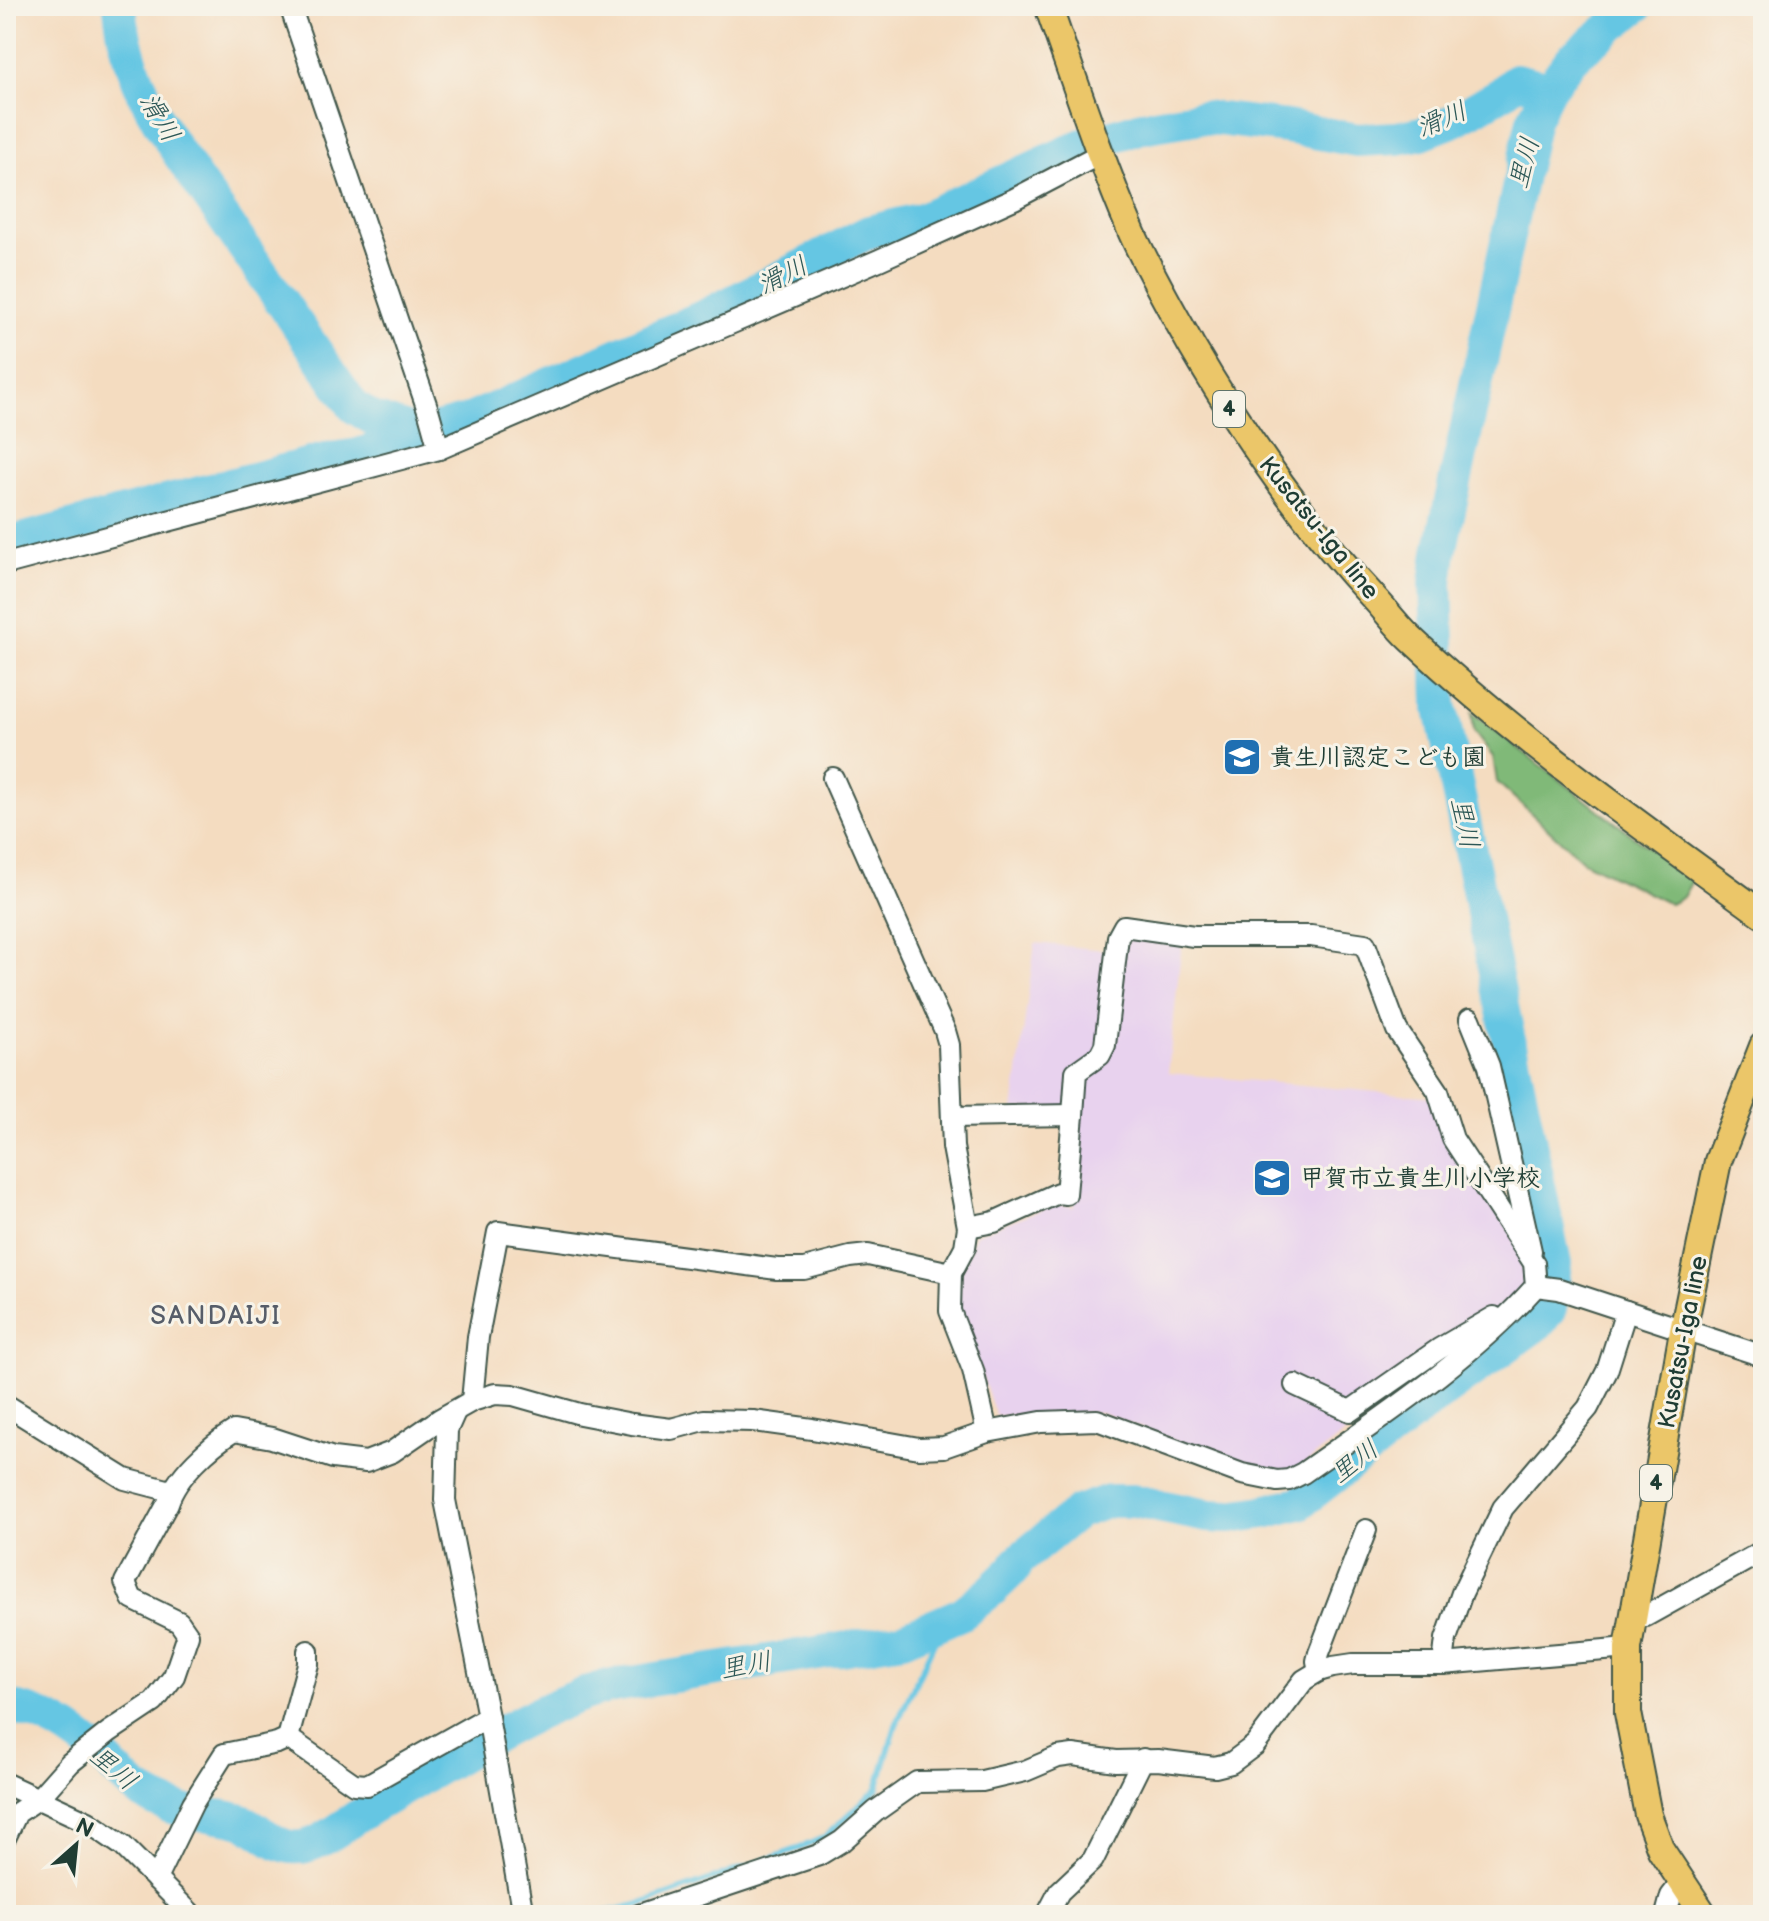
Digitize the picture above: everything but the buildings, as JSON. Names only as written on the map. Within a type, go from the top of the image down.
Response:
[{"type":"main road","name":"Kusatsu-Iga line","points":[[1048,6],[1096,145],[1134,236],[1223,400],[1281,486],[1336,557],[1409,638],[1497,715],[1763,915]]},
{"type":"main road","name":"Kusatsu-Iga line","points":[[1704,1915],[1661,1850],[1648,1815],[1628,1713],[1628,1648],[1683,1331],[1718,1161],[1763,1046]]},
{"type":"street","points":[[290,6],[438,443]]},
{"type":"street","points":[[6,564],[438,443],[879,260],[1014,199],[1096,145]]},
{"type":"street","points":[[833,778],[949,1045],[953,1147],[968,1227],[965,1247],[951,1273],[950,1311],[973,1370],[987,1432]]},
{"type":"street","points":[[968,1227],[994,1222],[1058,1193],[1066,1194],[1076,1072],[1100,1055],[1105,1045],[1118,937],[1124,926],[1194,936],[1311,936],[1365,944],[1397,1030],[1438,1091],[1453,1139],[1534,1263],[1546,1287],[1763,1356]]},
{"type":"street","points":[[1470,1019],[1489,1066],[1534,1263]]},
{"type":"street","points":[[952,1117],[1073,1115]]},
{"type":"street","points":[[523,1915],[489,1721],[445,1500],[447,1430],[464,1407],[498,1232],[777,1269],[804,1269],[868,1255],[951,1273]]},
{"type":"street","points":[[1295,1385],[1350,1411],[1439,1349],[1546,1287]]},
{"type":"street","points":[[6,1836],[17,1813],[38,1799],[90,1748],[154,1702],[174,1676],[188,1635],[179,1622],[132,1599],[125,1582],[168,1503],[171,1491],[213,1443],[234,1431],[272,1438],[333,1458],[366,1462],[392,1452],[440,1419],[495,1394],[513,1395],[580,1414],[671,1429],[704,1420],[753,1421],[919,1448],[944,1447],[987,1432],[1041,1422],[1097,1420],[1242,1474],[1277,1481],[1289,1480],[1392,1410],[1472,1348],[1519,1305]]},
{"type":"street","points":[[1443,1664],[1446,1639],[1462,1593],[1503,1508],[1588,1408],[1607,1371],[1626,1311]]},
{"type":"street","points":[[6,1405],[125,1479],[171,1491]]},
{"type":"street","points":[[1319,1671],[1319,1653],[1366,1530]]},
{"type":"street","points":[[1633,1614],[1646,1616],[1763,1551]]},
{"type":"street","points":[[639,1915],[672,1911],[819,1855],[842,1841],[876,1811],[917,1782],[982,1781],[1073,1755],[1215,1767],[1231,1763],[1255,1745],[1298,1687],[1319,1671],[1353,1664],[1443,1664],[1628,1648]]},
{"type":"street","points":[[288,1738],[308,1664],[308,1651]]},
{"type":"street","points":[[288,1738],[354,1784],[367,1785],[489,1721]]},
{"type":"street","points":[[156,1879],[193,1803],[224,1754],[288,1738]]},
{"type":"street","points":[[1047,1915],[1059,1892],[1093,1860],[1143,1759]]},
{"type":"street","points":[[6,1784],[88,1822],[123,1846],[192,1915]]},
{"type":"street","points":[[1666,1915],[1671,1896],[1681,1883]]},
{"type":"shaded area","name":"甲賀市立貴生川小学校","points":[[1131,934],[1182,941],[1168,1073],[1433,1097],[1527,1259],[1524,1288],[1470,1341],[1300,1467],[1284,1471],[1242,1467],[1100,1412],[996,1416],[958,1309],[960,1273],[976,1234],[1057,1204],[1074,1207],[1080,1107],[1013,1110],[1035,943],[1123,952]]},
{"type":"green space","points":[[1472,713],[1692,881],[1683,897],[1670,904],[1583,861],[1497,782],[1493,757],[1474,732]]},
{"type":"waterway","name":"滑川","points":[[120,6],[134,69],[161,126],[354,407],[372,418],[419,434],[467,421],[709,314],[869,232],[922,219],[1083,145],[1142,127],[1202,117],[1287,127],[1357,140],[1398,138],[1422,133],[1455,120],[1502,93],[1516,80],[1549,88]]},
{"type":"waterway","name":"里川","points":[[6,1707],[34,1713],[73,1734],[137,1790],[163,1804],[192,1813],[241,1821],[285,1846],[309,1845],[486,1740],[577,1697],[607,1687],[903,1639],[963,1613],[992,1590],[1015,1568],[1018,1561],[1078,1512],[1109,1501],[1134,1501],[1208,1516],[1230,1517],[1300,1503],[1427,1404],[1540,1322],[1550,1308],[1555,1264],[1440,704],[1436,583],[1440,552],[1533,120],[1549,88],[1572,58],[1637,6]]},
{"type":"waterway","points":[[6,544],[325,460],[358,455],[419,434]]},
{"type":"waterway","points":[[593,1915],[641,1904],[825,1837],[877,1789],[896,1725],[943,1623]]},
{"type":"place","name":"貴生川認定こども園","points":[[1242,757]]},
{"type":"place","name":"甲賀市立貴生川小学校","points":[[1272,1178]]},
{"type":"district","name":"SANDAIJI","points":[[216,1316]]}]
